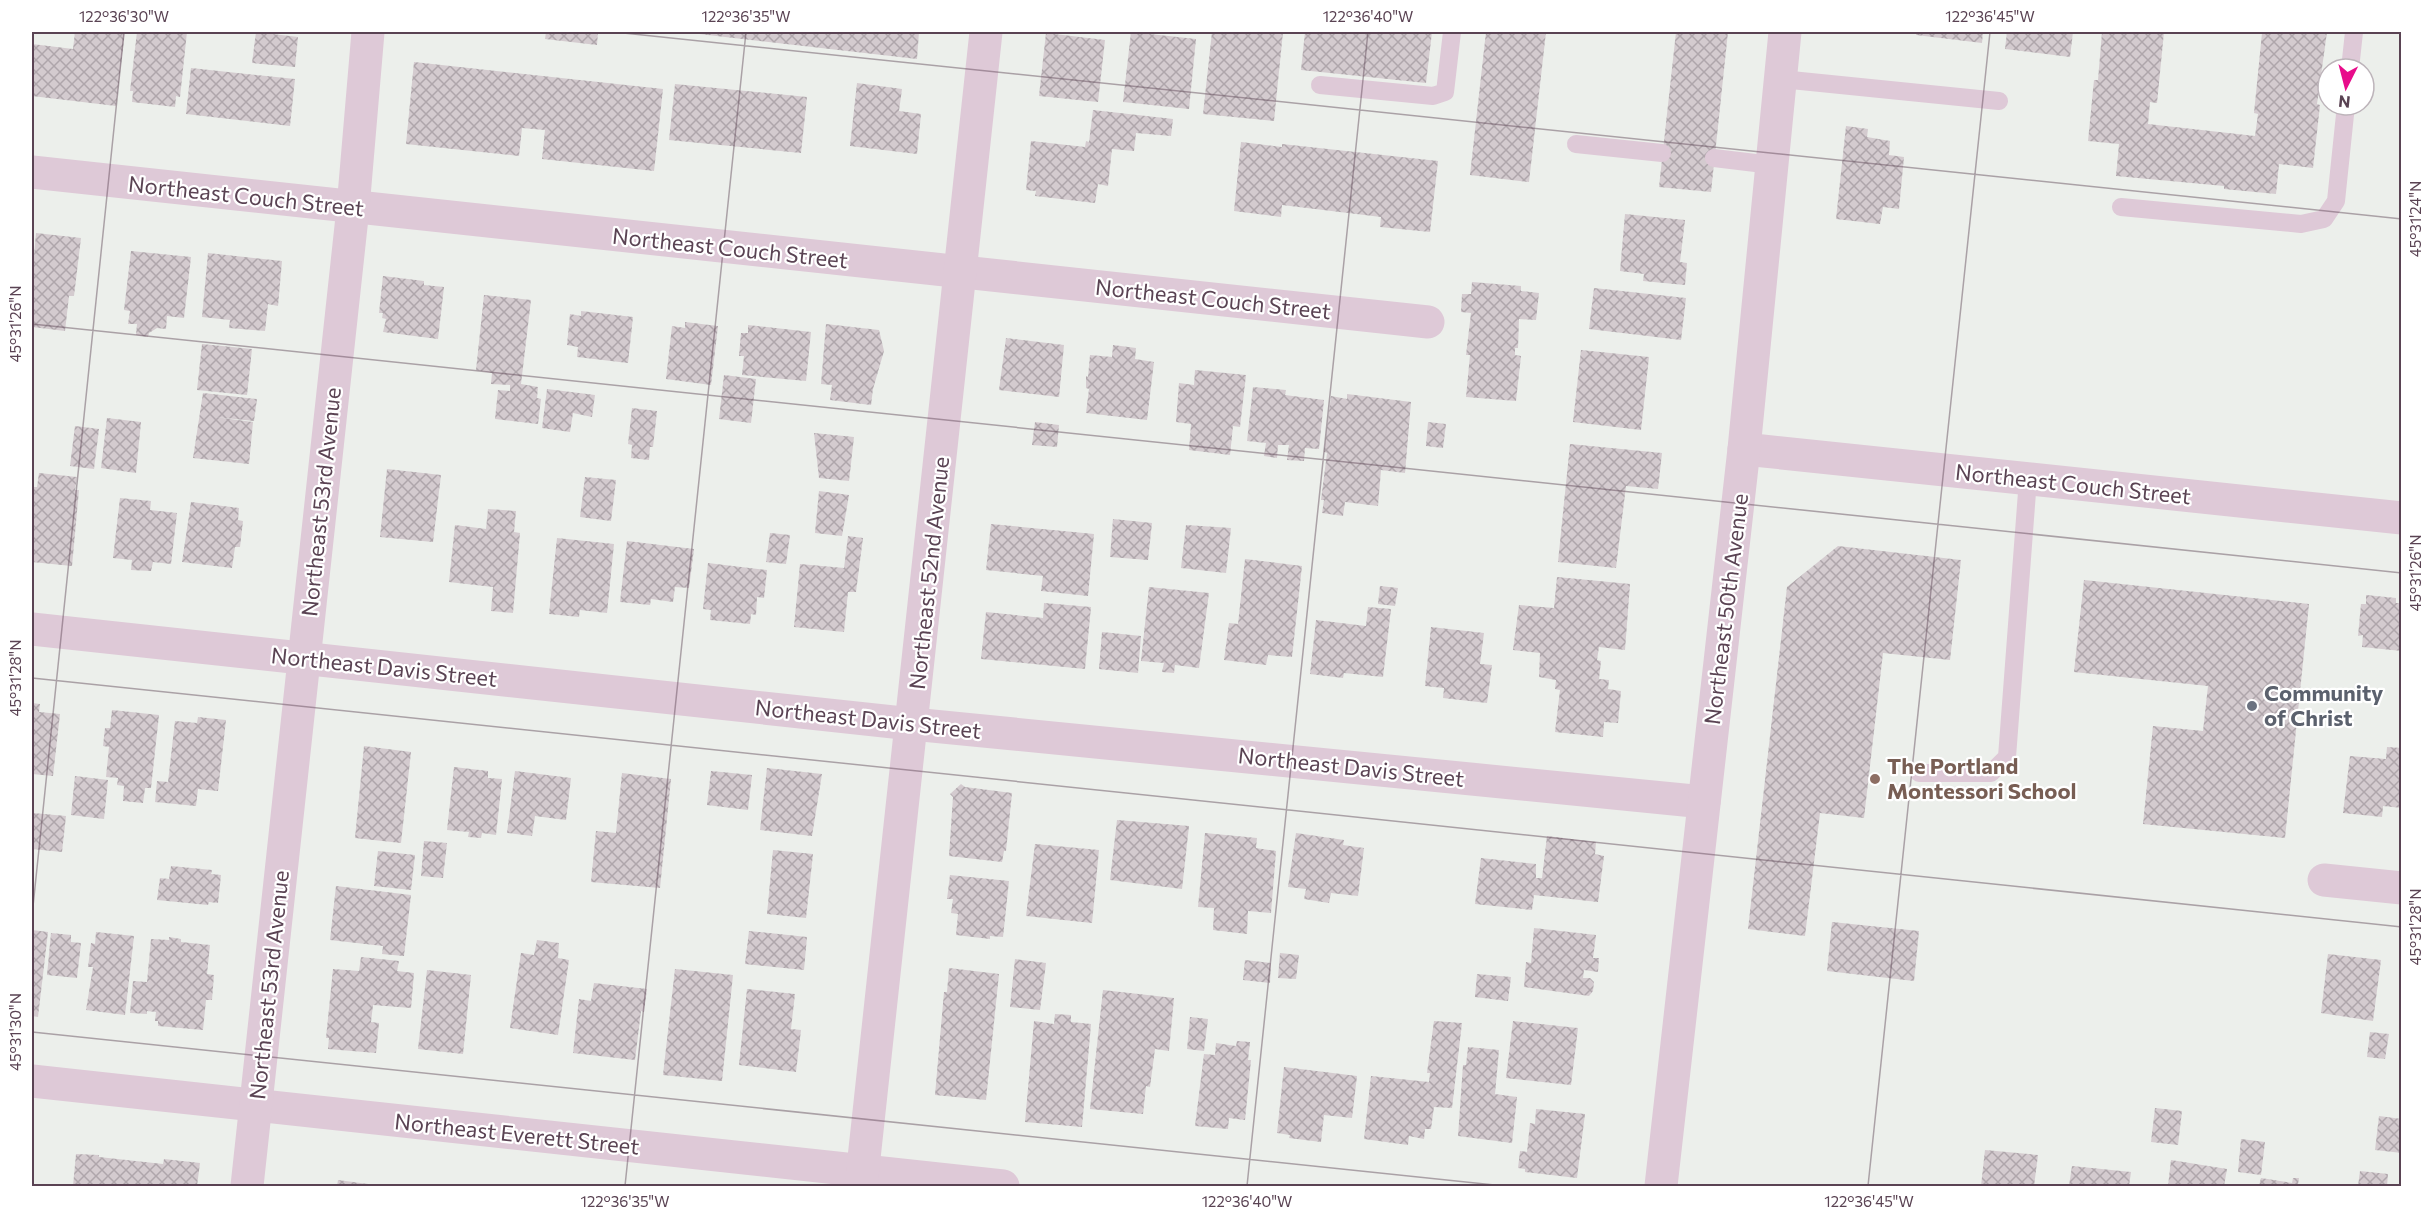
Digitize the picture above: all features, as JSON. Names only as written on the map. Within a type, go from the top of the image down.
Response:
[{"type":"street","name":"Northeast 53rd Avenue","points":[[247,1186],[353,208],[368,32]]},
{"type":"street","name":"Northeast 52nd Avenue","points":[[861,1179],[986,32]]},
{"type":"street","name":"Northeast 50th Avenue","points":[[1661,1186],[1744,449],[1785,32]]},
{"type":"street","name":"Northeast Couch Street","points":[[32,172],[1428,322]]},
{"type":"street","name":"Northeast Couch Street","points":[[1744,449],[2402,518]]},
{"type":"street","name":"Northeast Davis Street","points":[[32,629],[912,724],[1704,802]]},
{"type":"street","points":[[2324,880],[2402,888]]},
{"type":"street","name":"Northeast Everett Street","points":[[32,1081],[256,1105],[861,1179],[1003,1186]]},
{"type":"lane","points":[[1320,85],[1433,96],[1445,92],[1452,32]]},
{"type":"lane","points":[[2351,57],[2354,32]]},
{"type":"lane","points":[[1781,79],[1999,101]]},
{"type":"lane","points":[[2121,207],[2301,224],[2324,219],[2336,201],[2345,117]]},
{"type":"lane","points":[[1576,144],[1662,153]]},
{"type":"lane","points":[[1714,158],[1772,165]]},
{"type":"lane","points":[[1920,773],[1991,773],[2007,757],[2028,479]]},
{"type":"building","points":[[75,32],[125,32],[116,106],[32,96],[32,44],[73,49]]},
{"type":"building","points":[[137,32],[187,32],[180,97],[176,96],[175,107],[132,102],[133,91],[130,91]]},
{"type":"building","points":[[256,32],[298,37],[295,67],[252,63]]},
{"type":"building","points":[[546,32],[598,32],[597,45],[545,39]]},
{"type":"building","points":[[682,32],[919,32],[917,59]]},
{"type":"building","points":[[1131,32],[1196,39],[1189,109],[1123,102]]},
{"type":"building","points":[[1212,32],[1283,32],[1274,121],[1203,114]]},
{"type":"building","points":[[1305,32],[1432,32],[1426,83],[1301,70]]},
{"type":"building","points":[[1486,32],[1546,32],[1529,182],[1470,175]]},
{"type":"building","points":[[1676,32],[1728,32],[1711,192],[1659,187]]},
{"type":"building","points":[[1916,32],[1983,32],[1982,43],[1916,35]]},
{"type":"building","points":[[2007,32],[2073,32],[2070,57],[2005,49]]},
{"type":"building","points":[[2102,32],[2164,32],[2157,103],[2150,102],[2148,124],[2255,136],[2258,114],[2254,113],[2262,33],[2327,32],[2324,57],[2316,57],[2316,117],[2319,117],[2313,168],[2279,164],[2276,194],[2224,189],[2224,186],[2116,176],[2119,144],[2088,141],[2094,80],[2098,80]]},
{"type":"building","points":[[1046,33],[1105,40],[1098,102],[1039,96]]},
{"type":"building","points":[[414,62],[663,89],[654,171],[542,159],[545,130],[522,128],[519,156],[406,144]]},
{"type":"building","points":[[191,68],[295,79],[290,126],[186,114]]},
{"type":"building","points":[[857,83],[902,89],[899,111],[921,114],[917,154],[850,146]]},
{"type":"building","points":[[675,84],[807,97],[801,153],[669,140]]},
{"type":"building","points":[[1093,110],[1173,119],[1171,136],[1136,133],[1134,151],[1112,149],[1108,186],[1098,184],[1095,203],[1035,196],[1036,191],[1026,190],[1031,141],[1085,147],[1086,141],[1089,142]]},
{"type":"building","points":[[1846,126],[1868,129],[1867,137],[1890,141],[1889,155],[1904,157],[1899,209],[1883,207],[1880,224],[1836,219]]},
{"type":"building","points":[[1241,142],[1282,147],[1282,144],[1438,161],[1430,232],[1380,227],[1381,217],[1282,205],[1281,217],[1234,211]]},
{"type":"building","points":[[1625,214],[1685,220],[1680,262],[1687,263],[1685,285],[1643,281],[1644,274],[1620,271]]},
{"type":"building","points":[[36,233],[81,238],[74,296],[69,296],[65,331],[32,327],[32,279]]},
{"type":"building","points":[[131,251],[191,257],[184,318],[167,316],[166,329],[157,328],[149,333],[148,337],[136,335],[137,324],[128,324],[130,311],[124,310]]},
{"type":"building","points":[[208,253],[282,261],[278,306],[268,304],[265,331],[229,328],[230,320],[202,317]]},
{"type":"building","points":[[383,276],[424,281],[424,285],[444,287],[438,339],[383,332],[386,319],[382,318],[383,313],[379,313]]},
{"type":"building","points":[[1472,282],[1521,286],[1521,291],[1539,293],[1536,320],[1519,319],[1518,348],[1515,348],[1515,355],[1521,356],[1516,401],[1466,397],[1470,355],[1466,355],[1471,313],[1461,312],[1462,294],[1471,294]]},
{"type":"building","points":[[1594,288],[1686,298],[1681,340],[1589,329]]},
{"type":"building","points":[[484,295],[531,300],[521,384],[538,387],[537,398],[541,399],[538,424],[495,419],[498,390],[510,391],[510,385],[491,384],[492,373],[476,370]]},
{"type":"building","points":[[581,311],[633,317],[628,363],[577,357],[578,347],[567,345],[570,314],[581,316]]},
{"type":"building","points":[[685,322],[718,326],[711,385],[666,379],[672,326],[685,328]]},
{"type":"building","points":[[826,324],[879,330],[884,351],[873,389],[871,405],[830,400],[832,385],[821,384]]},
{"type":"building","points":[[748,325],[811,332],[806,381],[742,375],[744,356],[739,356],[741,333],[748,333]]},
{"type":"building","points":[[1006,338],[1064,345],[1059,397],[999,390]]},
{"type":"building","points":[[202,344],[252,349],[247,395],[197,390]]},
{"type":"building","points":[[1113,345],[1136,348],[1135,359],[1154,362],[1147,420],[1086,413],[1089,389],[1086,388],[1086,376],[1088,377],[1090,355],[1112,357]]},
{"type":"building","points":[[1581,350],[1649,357],[1641,430],[1573,422]]},
{"type":"building","points":[[1195,370],[1246,375],[1240,427],[1233,426],[1230,455],[1189,450],[1191,424],[1176,422],[1179,383],[1194,385]]},
{"type":"building","points":[[724,375],[756,379],[751,423],[719,419]]},
{"type":"building","points":[[1253,387],[1286,390],[1285,395],[1324,400],[1319,449],[1305,448],[1304,461],[1287,460],[1289,445],[1278,445],[1277,458],[1264,456],[1266,443],[1247,441]]},
{"type":"building","points":[[547,389],[595,395],[592,417],[573,413],[570,432],[542,428]]},
{"type":"building","points":[[203,393],[257,399],[254,421],[215,417],[253,422],[249,464],[193,458]]},
{"type":"building","points":[[1347,394],[1411,402],[1405,473],[1381,470],[1378,506],[1345,502],[1343,516],[1322,513],[1324,500],[1321,500],[1331,396],[1347,399]]},
{"type":"building","points":[[632,408],[657,411],[653,447],[650,447],[649,460],[631,458],[632,445],[628,444]]},
{"type":"building","points":[[107,418],[141,422],[136,473],[101,468]]},
{"type":"building","points":[[1035,422],[1059,425],[1057,447],[1032,445]]},
{"type":"building","points":[[1428,422],[1446,424],[1443,448],[1426,446]]},
{"type":"building","points":[[75,426],[99,429],[94,469],[70,466]]},
{"type":"building","points":[[814,433],[854,437],[849,481],[819,478]]},
{"type":"building","points":[[1570,444],[1662,453],[1658,489],[1626,486],[1616,568],[1558,562]]},
{"type":"building","points":[[387,469],[441,475],[433,542],[380,537]]},
{"type":"building","points":[[39,473],[77,477],[75,490],[79,490],[72,566],[32,562],[32,487],[37,487]]},
{"type":"building","points":[[585,477],[616,480],[611,521],[580,517]]},
{"type":"building","points":[[819,491],[849,495],[842,536],[815,533]]},
{"type":"building","points":[[120,498],[151,501],[150,510],[177,513],[171,564],[153,562],[151,571],[131,570],[132,560],[113,558]]},
{"type":"building","points":[[191,502],[239,508],[238,520],[243,521],[240,547],[235,547],[232,568],[182,562]]},
{"type":"building","points":[[488,509],[516,511],[514,532],[520,533],[513,613],[491,611],[493,587],[449,582],[455,525],[486,529]]},
{"type":"building","points":[[1113,519],[1152,523],[1148,560],[1110,557]]},
{"type":"building","points":[[991,524],[1094,534],[1088,596],[1041,591],[1043,576],[986,570]]},
{"type":"building","points":[[1186,525],[1231,528],[1226,573],[1181,568]]},
{"type":"building","points":[[770,533],[790,535],[786,564],[766,562]]},
{"type":"building","points":[[848,536],[863,538],[856,592],[848,592],[844,632],[794,627],[800,564],[844,568]]},
{"type":"building","points":[[557,538],[614,544],[607,613],[580,610],[579,617],[549,614]]},
{"type":"building","points":[[627,541],[694,549],[689,588],[675,587],[673,602],[651,599],[650,605],[620,602]]},
{"type":"building","points":[[1838,546],[1961,560],[1950,660],[1883,653],[1864,818],[1820,813],[1805,936],[1748,929],[1787,587]]},
{"type":"building","points":[[1245,559],[1302,566],[1292,657],[1268,655],[1266,665],[1224,660],[1229,623],[1238,624]]},
{"type":"building","points":[[708,563],[767,570],[764,598],[757,597],[756,615],[751,614],[750,624],[710,620],[711,610],[703,609]]},
{"type":"building","points":[[1557,577],[1630,584],[1625,650],[1599,647],[1597,660],[1601,661],[1599,679],[1609,680],[1608,689],[1621,691],[1618,723],[1604,722],[1603,737],[1555,732],[1560,690],[1555,689],[1556,680],[1539,677],[1540,653],[1513,650],[1519,605],[1554,608]]},
{"type":"building","name":"Community of Christ","points":[[2084,580],[2309,604],[2285,838],[2143,824],[2153,726],[2203,731],[2208,686],[2074,672]]},
{"type":"building","points":[[1380,586],[1398,588],[1395,606],[1378,604]]},
{"type":"building","points":[[1149,587],[1209,593],[1199,668],[1175,665],[1174,673],[1162,672],[1164,663],[1141,661]]},
{"type":"building","points":[[2366,595],[2396,598],[2396,603],[2402,603],[2402,651],[2362,647],[2363,635],[2358,636],[2361,604],[2366,604]]},
{"type":"building","points":[[1044,603],[1091,607],[1085,669],[981,659],[986,612],[1043,618]]},
{"type":"building","points":[[1368,607],[1391,609],[1383,677],[1344,673],[1343,678],[1310,674],[1316,620],[1366,626]]},
{"type":"building","points":[[1431,627],[1484,633],[1480,664],[1492,665],[1487,703],[1443,698],[1444,688],[1425,686]]},
{"type":"building","points":[[1102,632],[1141,636],[1138,673],[1099,669]]},
{"type":"building","points":[[32,703],[40,704],[39,712],[60,714],[53,776],[32,774]]},
{"type":"building","points":[[112,710],[159,715],[151,788],[145,788],[143,803],[123,801],[124,786],[117,785],[118,778],[106,777],[109,747],[103,746],[105,728],[110,728]]},
{"type":"building","points":[[198,717],[226,720],[218,791],[198,789],[196,806],[155,802],[157,781],[168,782],[175,721],[197,723]]},
{"type":"building","points":[[364,746],[411,752],[401,843],[355,838]]},
{"type":"building","points":[[2387,747],[2402,748],[2402,808],[2383,806],[2382,817],[2343,813],[2350,756],[2386,759]]},
{"type":"building","points":[[454,767],[488,771],[488,778],[502,779],[496,835],[482,833],[481,838],[468,837],[469,832],[447,830]]},
{"type":"building","points":[[767,768],[822,774],[812,836],[760,830]]},
{"type":"building","points":[[515,771],[571,778],[566,820],[535,816],[532,836],[507,833]]},
{"type":"building","points":[[711,771],[752,775],[748,810],[707,805]]},
{"type":"building","points":[[622,773],[671,779],[660,888],[591,882],[596,831],[616,833]]},
{"type":"building","points":[[75,776],[108,780],[104,819],[71,815]]},
{"type":"building","points":[[961,784],[965,787],[1012,793],[1006,851],[1004,851],[1002,862],[949,856],[953,797],[950,794]]},
{"type":"building","points":[[33,813],[66,816],[62,852],[32,849]]},
{"type":"building","points":[[1117,820],[1189,826],[1182,889],[1110,880]]},
{"type":"building","points":[[1205,833],[1257,838],[1256,848],[1276,851],[1271,913],[1248,911],[1247,934],[1213,930],[1214,908],[1198,907]]},
{"type":"building","points":[[1296,833],[1344,840],[1343,845],[1364,848],[1358,896],[1331,893],[1329,903],[1304,899],[1306,889],[1288,887]]},
{"type":"building","points":[[1547,836],[1596,842],[1595,854],[1604,856],[1598,902],[1534,895],[1532,910],[1475,904],[1481,858],[1536,864],[1536,878],[1542,878]]},
{"type":"building","points":[[424,841],[447,843],[443,878],[421,876]]},
{"type":"building","points":[[1035,844],[1099,850],[1092,923],[1026,916]]},
{"type":"building","points":[[773,850],[813,854],[806,918],[767,914]]},
{"type":"building","points":[[378,851],[415,855],[411,890],[374,886]]},
{"type":"building","points":[[171,866],[212,870],[211,874],[221,875],[218,903],[209,902],[208,905],[157,900],[160,878],[169,879]]},
{"type":"building","points":[[950,875],[1009,881],[1003,937],[990,936],[990,939],[956,935],[958,914],[951,913],[953,899],[947,899]]},
{"type":"building","points":[[336,886],[411,895],[404,956],[382,954],[383,946],[330,940]]},
{"type":"building","points":[[1832,922],[1919,931],[1914,981],[1827,971]]},
{"type":"building","points":[[1534,928],[1596,935],[1593,958],[1599,958],[1598,972],[1584,970],[1583,978],[1590,978],[1594,982],[1593,991],[1589,996],[1524,987],[1526,962],[1531,963]]},
{"type":"building","points":[[32,930],[48,932],[38,1017],[32,1016]]},
{"type":"building","points":[[749,931],[807,937],[804,970],[745,964]]},
{"type":"building","points":[[96,932],[134,936],[125,1015],[86,1010],[93,967],[88,967],[91,943],[95,944]]},
{"type":"building","points":[[51,933],[71,935],[71,942],[81,943],[77,978],[47,975]]},
{"type":"building","points":[[169,937],[181,939],[181,942],[210,945],[207,974],[214,975],[212,1000],[206,1000],[203,1030],[158,1026],[158,1021],[155,1021],[156,1012],[130,1013],[133,981],[147,982],[151,939],[169,940]]},
{"type":"building","points":[[537,940],[559,943],[558,958],[569,960],[558,1035],[510,1028],[521,953],[534,955]]},
{"type":"building","points":[[1280,953],[1299,955],[1296,979],[1278,978]]},
{"type":"building","points":[[2328,954],[2381,960],[2373,1021],[2321,1013]]},
{"type":"building","points":[[361,957],[399,961],[397,971],[414,973],[411,1008],[373,1005],[371,1022],[379,1023],[376,1053],[328,1049],[329,1038],[326,1038],[333,969],[359,971]]},
{"type":"building","points":[[1015,959],[1046,963],[1040,1010],[1010,1007]]},
{"type":"building","points":[[1245,960],[1271,963],[1270,983],[1243,980]]},
{"type":"building","points":[[949,968],[999,974],[986,1100],[935,1095],[944,992],[947,992]]},
{"type":"building","points":[[675,969],[733,975],[722,1081],[663,1075]]},
{"type":"building","points":[[427,970],[471,975],[463,1054],[418,1049]]},
{"type":"building","points":[[1477,974],[1511,977],[1508,1001],[1475,997]]},
{"type":"building","points":[[594,983],[647,989],[644,1012],[641,1011],[635,1060],[573,1053],[579,999],[591,1001]]},
{"type":"building","points":[[747,989],[795,994],[791,1029],[801,1030],[796,1072],[739,1065]]},
{"type":"building","points":[[1103,990],[1174,998],[1169,1051],[1155,1049],[1150,1087],[1146,1086],[1143,1114],[1090,1109]]},
{"type":"building","points":[[1055,1014],[1071,1015],[1071,1022],[1091,1024],[1082,1127],[1025,1122],[1034,1021],[1054,1024]]},
{"type":"building","points":[[1190,1017],[1208,1019],[1204,1051],[1187,1049]]},
{"type":"building","points":[[1434,1021],[1462,1023],[1452,1108],[1434,1107],[1431,1129],[1425,1129],[1424,1139],[1409,1136],[1408,1145],[1364,1139],[1371,1076],[1429,1082],[1430,1073],[1427,1073]]},
{"type":"building","points":[[1513,1021],[1578,1028],[1571,1085],[1506,1078]]},
{"type":"building","points":[[2370,1032],[2389,1034],[2385,1059],[2367,1057]]},
{"type":"building","points":[[1237,1041],[1250,1042],[1248,1060],[1251,1060],[1245,1120],[1229,1118],[1228,1129],[1195,1126],[1204,1054],[1215,1055],[1216,1043],[1236,1046]]},
{"type":"building","points":[[1468,1047],[1499,1050],[1495,1094],[1517,1097],[1512,1143],[1458,1136],[1463,1065],[1466,1065]]},
{"type":"building","points":[[1284,1067],[1357,1076],[1352,1118],[1324,1115],[1321,1142],[1289,1138],[1290,1135],[1277,1133]]},
{"type":"building","points":[[2155,1108],[2182,1111],[2178,1145],[2151,1142]]},
{"type":"building","points":[[1536,1109],[1585,1114],[1577,1178],[1525,1172],[1525,1169],[1518,1168],[1520,1151],[1527,1152],[1530,1123],[1535,1124]]},
{"type":"building","points":[[2379,1116],[2402,1119],[2402,1153],[2375,1150]]},
{"type":"building","points":[[2241,1139],[2265,1142],[2261,1175],[2238,1172]]},
{"type":"building","points":[[1985,1150],[2038,1155],[2034,1186],[1981,1186]]},
{"type":"building","points":[[76,1154],[163,1164],[164,1159],[200,1163],[197,1186],[73,1186]]},
{"type":"building","points":[[2171,1160],[2227,1169],[2224,1186],[2168,1186]]},
{"type":"building","points":[[2072,1166],[2131,1172],[2129,1186],[2069,1186]]},
{"type":"building","points":[[2360,1171],[2388,1174],[2387,1186],[2358,1186]]},
{"type":"building","points":[[2261,1178],[2292,1183],[2293,1178],[2299,1178],[2298,1184],[2306,1186],[2259,1186]]},
{"type":"building","points":[[338,1180],[368,1184],[367,1186],[337,1186]]},
{"type":"place","name":"Community of Christ","points":[[2252,706]]},
{"type":"place","name":"The Portland Montessori School","points":[[1875,779]]}]
